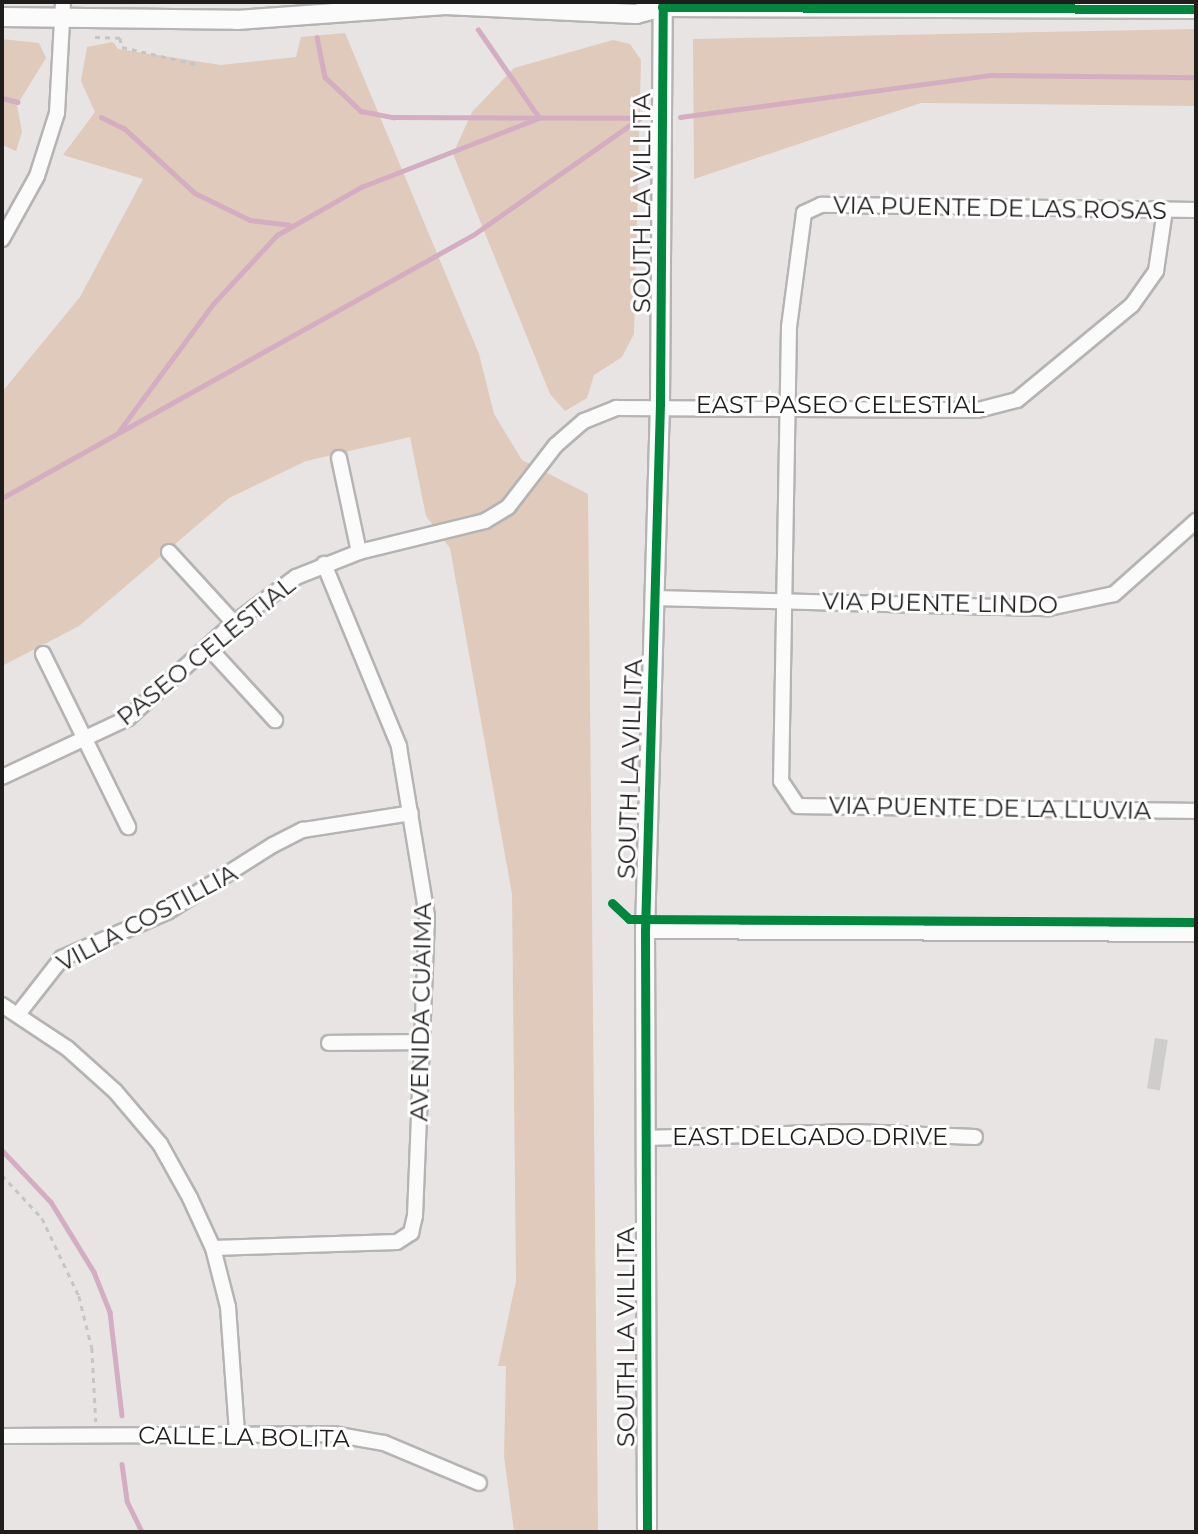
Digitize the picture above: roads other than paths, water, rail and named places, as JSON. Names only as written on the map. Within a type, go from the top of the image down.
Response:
[{"type":"street","points":[[2,17],[64,10],[237,20],[445,5],[636,14],[660,4],[1196,9]]},
{"type":"street","name":"SOUTH LA VILLITA","points":[[647,1532],[645,931],[660,404],[660,4]]},
{"type":"street","points":[[2,239],[37,176],[57,113],[64,10]]},
{"type":"street","name":"VIA PUENTE DE LAS ROSAS","points":[[788,406],[789,327],[804,213],[821,205],[1196,210]]},
{"type":"street","name":"EAST PASEO CELESTIAL","points":[[660,404],[978,410],[1017,400],[1132,305],[1156,271],[1165,210]]},
{"type":"street","name":"PASEO CELESTIAL","points":[[2,777],[128,718],[234,623],[324,564],[359,552],[485,521],[508,507],[556,445],[584,421],[616,408],[660,404]]},
{"type":"street","points":[[784,601],[788,406]]},
{"type":"street","points":[[340,458],[359,552]]},
{"type":"street","name":"VIA PUENTE LINDO","points":[[654,597],[1049,608],[1114,594],[1144,572],[1196,521]]},
{"type":"street","points":[[169,552],[234,623]]},
{"type":"street","name":"AVENIDA CUAIMA","points":[[213,1248],[377,1244],[411,1234],[427,916],[399,746],[324,564]]},
{"type":"street","name":"VIA PUENTE DE LA LLUVIA","points":[[784,601],[781,781],[786,797],[798,806],[1196,811]]},
{"type":"street","points":[[209,648],[275,720]]},
{"type":"street","points":[[43,654],[128,827]]},
{"type":"street","name":"VILLA COSTILLIA","points":[[19,1013],[61,958],[177,907],[273,845],[303,831],[411,813]]},
{"type":"street","points":[[645,931],[1196,934]]},
{"type":"street","points":[[2,1005],[19,1013],[115,1091],[160,1144],[213,1248],[235,1359],[237,1433]]},
{"type":"street","points":[[329,1043],[421,1042]]},
{"type":"street","name":"EAST DELGADO DRIVE","points":[[644,1138],[855,1132],[975,1137]]},
{"type":"street","name":"CALLE LA BOLITA","points":[[2,1436],[333,1434],[384,1443],[479,1483]]},
{"type":"waterway","points":[[119,431],[213,304],[277,235],[361,187],[539,118],[478,30]]},
{"type":"waterway","points":[[317,37],[325,77],[361,111],[393,117],[639,118]]},
{"type":"waterway","points":[[680,117],[991,75],[1196,77]]},
{"type":"waterway","points":[[2,98],[18,102]]},
{"type":"waterway","points":[[101,117],[124,128],[195,193],[250,220],[289,225]]},
{"type":"waterway","points":[[2,498],[473,235],[640,118]]},
{"type":"waterway","points":[[2,1150],[51,1202],[94,1272],[110,1312],[122,1415]]},
{"type":"waterway","points":[[122,1464],[127,1501],[142,1532]]}]
